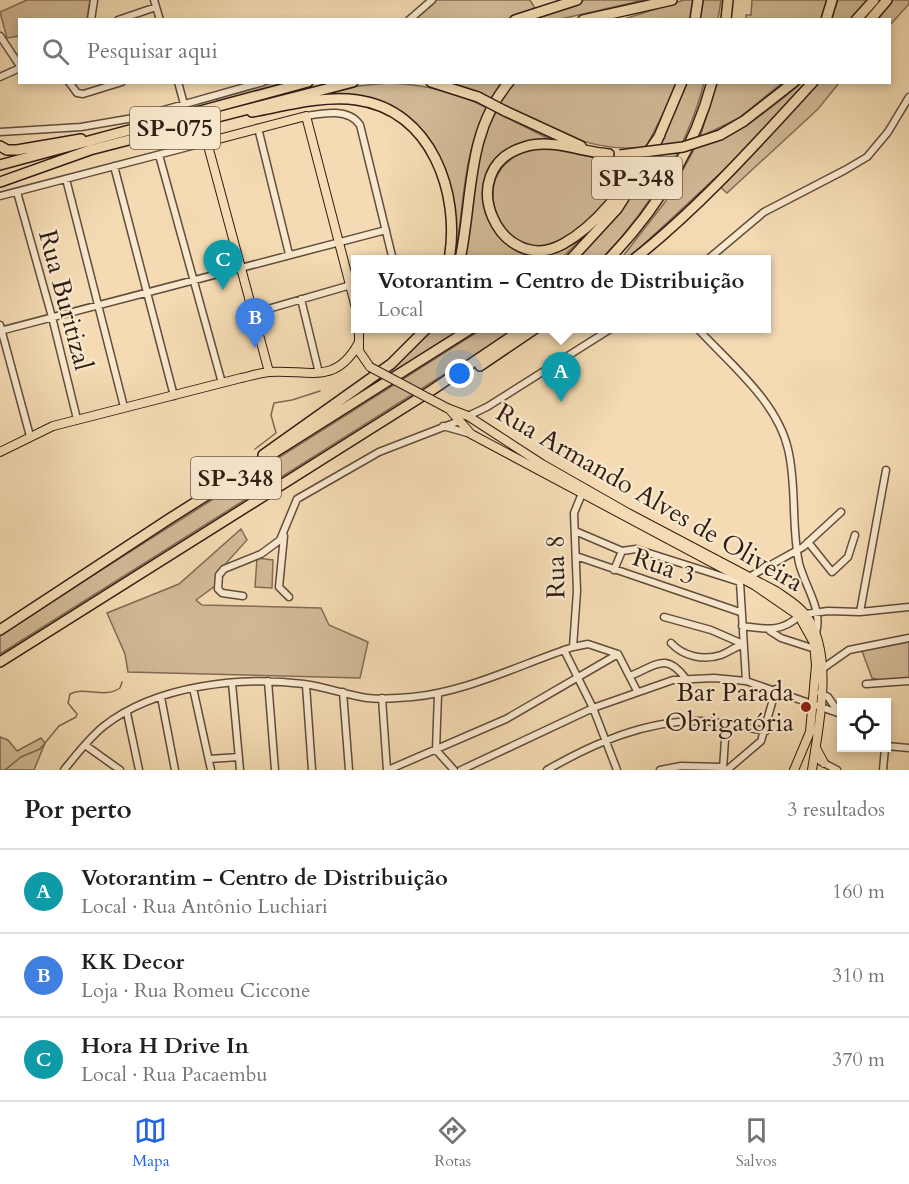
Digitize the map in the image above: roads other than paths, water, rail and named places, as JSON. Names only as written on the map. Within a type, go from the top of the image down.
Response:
[{"type":"highway","points":[[521,18],[577,0]]},
{"type":"highway","points":[[616,18],[672,0]]},
{"type":"highway","points":[[695,18],[698,0]]},
{"type":"highway","points":[[726,18],[728,0]]},
{"type":"highway","points":[[827,18],[832,0]]},
{"type":"highway","points":[[858,18],[874,0]]},
{"type":"highway","points":[[872,18],[887,0]]},
{"type":"highway","points":[[593,18],[660,4]]},
{"type":"highway","name":"SP-075","points":[[0,165],[301,84]]},
{"type":"highway","name":"SP-075","points":[[0,184],[90,150],[345,84]]},
{"type":"highway","points":[[437,84],[478,97],[557,137],[609,154]]},
{"type":"highway","points":[[461,255],[470,176],[478,141],[496,100],[508,84]]},
{"type":"highway","name":"SP-348","points":[[575,255],[599,230],[629,192],[660,135],[681,84]]},
{"type":"highway","name":"SP-348","points":[[612,255],[636,228],[673,176],[696,129],[711,84]]},
{"type":"highway","points":[[763,107],[786,84]]},
{"type":"highway","points":[[660,135],[609,203],[577,235],[565,243],[550,249],[528,248],[510,241],[497,228],[489,212],[487,189],[492,173],[511,153],[538,144],[609,154],[620,154],[683,147],[720,135],[763,107],[792,84]]},
{"type":"highway","points":[[638,255],[726,173],[811,84]]},
{"type":"highway","points":[[214,117],[235,116],[332,99],[368,102],[390,110],[420,134],[439,164],[447,189],[452,217],[449,255]]},
{"type":"highway","points":[[0,146],[7,150],[17,150],[104,138]]},
{"type":"highway","points":[[376,376],[415,333]]},
{"type":"highway","points":[[209,494],[376,376],[407,351],[423,333]]},
{"type":"highway","name":"SP-348","points":[[0,630],[209,494],[464,333]]},
{"type":"highway","name":"SP-348","points":[[0,662],[432,390],[517,333]]},
{"type":"highway","points":[[432,390],[469,373],[529,333]]},
{"type":"main road","points":[[269,372],[207,142],[306,116],[351,285]]},
{"type":"main road","points":[[344,364],[368,365],[358,344],[359,333]]},
{"type":"main road","points":[[0,452],[30,436],[77,419],[222,383],[269,372],[319,373],[331,371],[344,364],[358,344]]},
{"type":"main road","name":"Rua Armando Alves de Oliveira","points":[[368,365],[448,409],[468,416],[583,491]]},
{"type":"main road","name":"Rua Armando Alves de Oliveira","points":[[448,409],[474,435],[583,491],[744,580],[802,615],[816,633],[821,649],[822,669],[817,706]]},
{"type":"main road","points":[[459,421],[468,416]]},
{"type":"main road","points":[[474,435],[485,428]]},
{"type":"main road","name":"Rua Armando Alves de Oliveira","points":[[802,615],[812,636],[815,649],[818,693]]},
{"type":"main road","points":[[812,770],[817,706]]},
{"type":"main road","points":[[795,769],[808,740],[817,706]]},
{"type":"main road","points":[[815,748],[825,763]]},
{"type":"main road","points":[[795,769],[814,759]]},
{"type":"street","points":[[91,18],[94,0]]},
{"type":"street","points":[[411,18],[432,0]]},
{"type":"street","points":[[123,18],[155,4]]},
{"type":"street","points":[[0,36],[18,64]]},
{"type":"street","points":[[0,78],[18,68]]},
{"type":"street","points":[[70,84],[76,93],[83,94],[116,84]]},
{"type":"street","points":[[179,84],[184,104]]},
{"type":"street","points":[[0,132],[91,126],[139,117],[256,84]]},
{"type":"street","points":[[713,255],[755,218],[867,156],[888,132],[909,97]]},
{"type":"street","points":[[306,116],[334,113],[354,118],[362,133],[392,255]]},
{"type":"street","points":[[258,128],[289,254]]},
{"type":"street","points":[[0,196],[207,142]]},
{"type":"street","points":[[159,155],[222,383]]},
{"type":"street","points":[[114,166],[174,396]]},
{"type":"street","points":[[66,180],[124,407]]},
{"type":"street","name":"Rua Buritizal","points":[[17,192],[52,317],[77,419]]},
{"type":"street","points":[[30,436],[0,329],[386,230]]},
{"type":"street","points":[[254,313],[351,285]]},
{"type":"street","points":[[302,299],[319,373]]},
{"type":"street","points":[[468,416],[487,407],[604,333]]},
{"type":"street","points":[[702,333],[764,401],[783,433],[790,461],[797,550],[806,585],[818,611],[816,633]]},
{"type":"street","points":[[485,428],[482,417],[487,407]]},
{"type":"street","points":[[289,597],[279,587],[284,534],[297,499],[375,454],[459,421]]},
{"type":"street","points":[[442,426],[474,435]]},
{"type":"street","points":[[860,612],[886,470]]},
{"type":"street","name":"Rua 8","points":[[573,647],[572,625],[577,598],[575,507],[583,491]]},
{"type":"street","points":[[575,531],[622,550],[636,549],[744,580],[797,550],[842,512]]},
{"type":"street","points":[[243,596],[222,594],[218,589],[220,573],[267,550],[284,534]]},
{"type":"street","points":[[808,542],[831,572],[848,557],[855,534]]},
{"type":"street","points":[[614,570],[622,550]]},
{"type":"street","name":"Rua 3","points":[[576,556],[740,612]]},
{"type":"street","points":[[744,580],[740,612],[747,681]]},
{"type":"street","points":[[742,626],[770,630],[789,626],[802,615],[818,611],[860,612],[909,607]]},
{"type":"street","points":[[664,617],[711,630],[743,644]]},
{"type":"street","points":[[770,630],[781,638],[815,649]]},
{"type":"street","points":[[822,669],[849,650],[909,639]]},
{"type":"street","points":[[671,642],[682,652],[700,657],[720,655],[743,644]]},
{"type":"street","points":[[64,770],[103,726],[160,697],[193,688],[268,681],[306,685],[369,699],[438,694],[573,647],[588,644],[618,654],[637,691]]},
{"type":"street","points":[[564,650],[593,708],[617,770]]},
{"type":"street","points":[[382,698],[388,770],[506,719],[618,654]]},
{"type":"street","points":[[630,676],[665,662],[672,663],[686,679]]},
{"type":"street","points":[[461,770],[593,708],[637,691],[686,679],[747,681],[776,689],[837,714]]},
{"type":"street","points":[[268,681],[275,770]]},
{"type":"street","points":[[866,684],[909,681]]},
{"type":"street","points":[[232,683],[240,770]]},
{"type":"street","points":[[306,685],[312,770]]},
{"type":"street","points":[[193,688],[211,770]]},
{"type":"street","points":[[660,770],[681,766],[724,769],[755,748],[766,731],[776,689]]},
{"type":"street","points":[[343,692],[349,770]]},
{"type":"street","points":[[802,699],[818,693],[828,697],[837,710]]},
{"type":"street","points":[[438,694],[436,750],[453,770]]},
{"type":"street","points":[[160,697],[176,770]]},
{"type":"street","points":[[127,713],[139,770]]},
{"type":"street","points":[[547,770],[605,740],[670,723],[703,721],[766,731]]},
{"type":"street","points":[[724,769],[726,725]]},
{"type":"street","points":[[85,745],[120,770]]},
{"type":"street","points":[[891,747],[909,748]]},
{"type":"street","points":[[883,770],[885,752]]},
{"type":"street","points":[[209,759],[239,757]]},
{"type":"street","points":[[814,759],[837,770]]},
{"type":"street","points":[[812,770],[825,763]]},
{"type":"waterway","points":[[255,449],[276,433],[271,415],[274,403],[320,391]]},
{"type":"waterway","points":[[5,770],[21,757],[40,749],[59,726],[76,717],[77,714],[68,703],[70,694],[82,691],[101,693],[114,691],[120,688],[122,682]]},
{"type":"place","name":"Hora H Drive In","points":[[223,290]]},
{"type":"place","name":"KK Decor","points":[[255,348]]},
{"type":"place","name":"Votorantim - Centro de Distribuição","points":[[561,402]]},
{"type":"place","name":"Bar Parada Obrigatória","points":[[806,707]]}]
